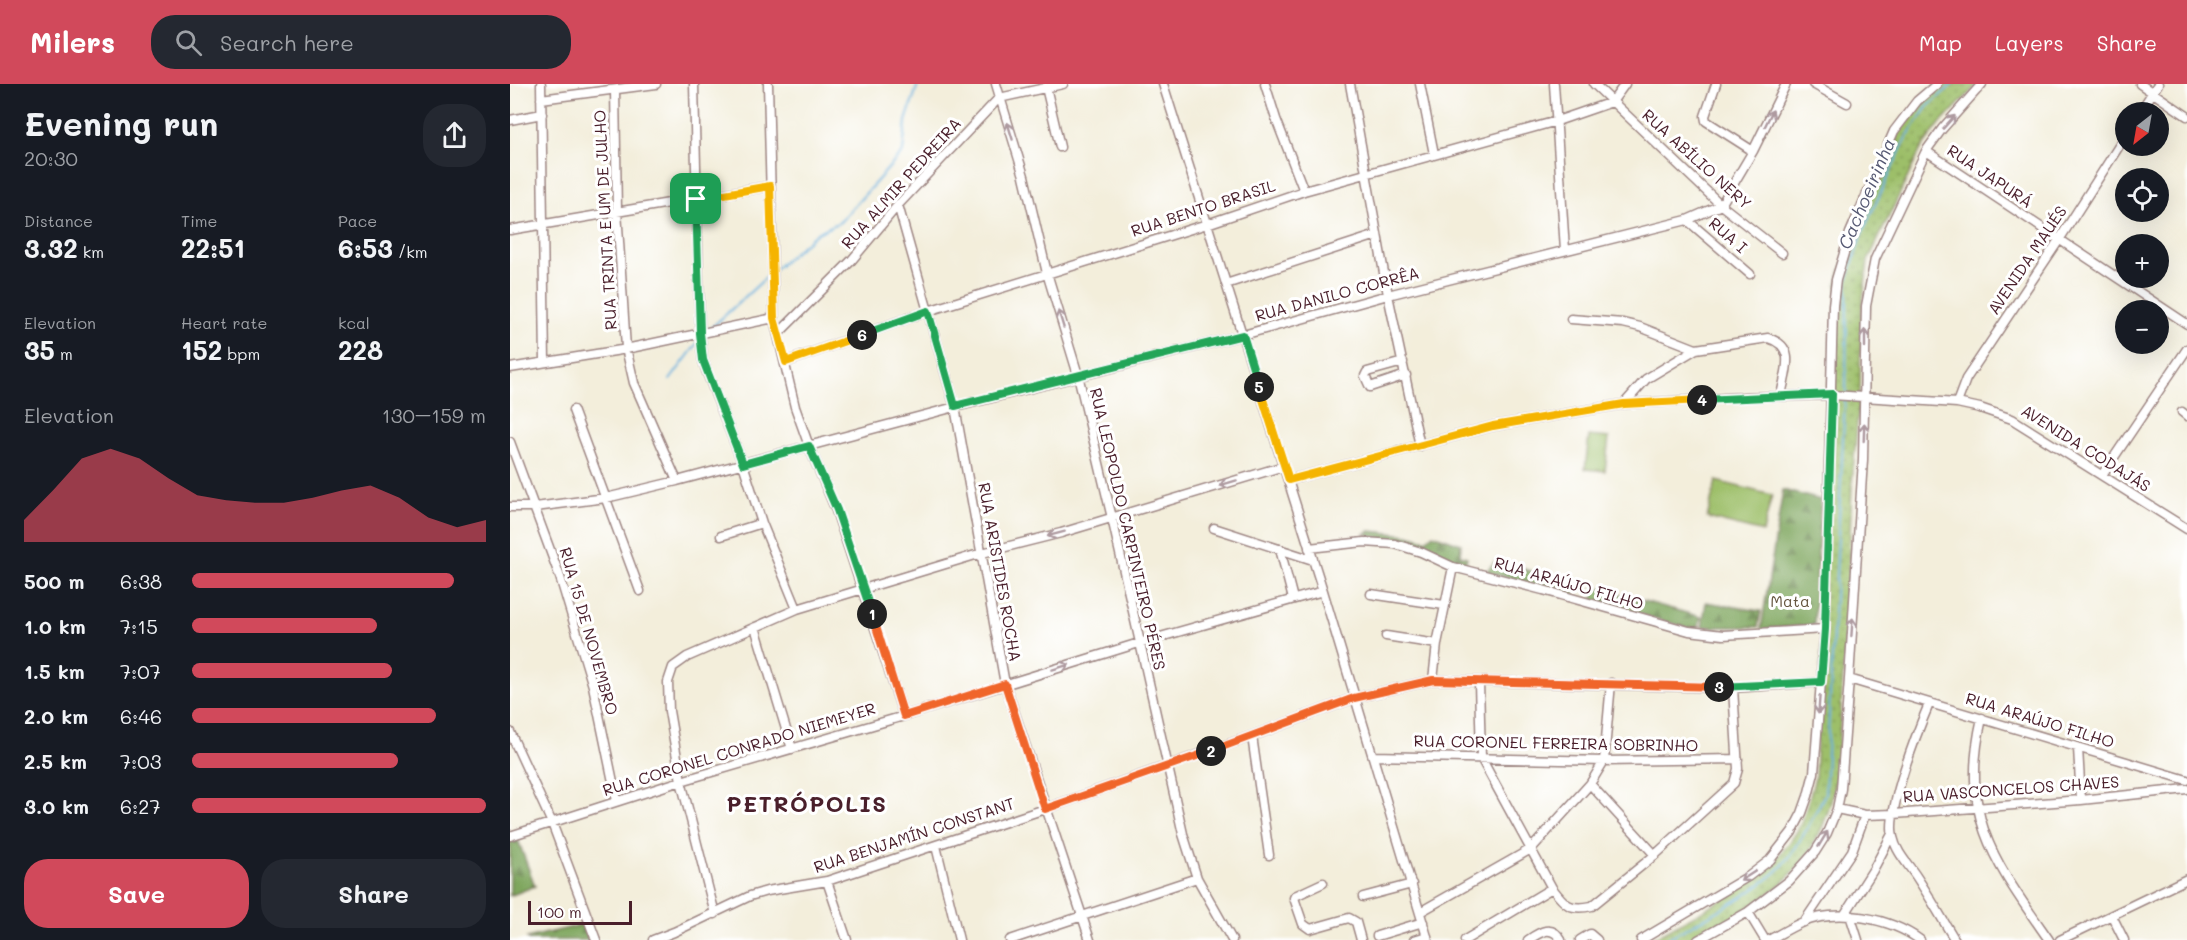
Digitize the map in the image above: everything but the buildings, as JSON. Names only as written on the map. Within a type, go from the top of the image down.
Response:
[{"type":"street","points":[[541,84],[545,362]]},
{"type":"street","points":[[541,99],[656,84]]},
{"type":"street","points":[[694,84],[700,333],[703,360],[743,464],[762,523],[797,609]]},
{"type":"street","points":[[768,84],[774,318],[795,406],[809,446],[837,510],[904,716]]},
{"type":"street","name":"RUA LEOPOLDO CARPINTEIRO PÉRES","points":[[996,84],[1024,176],[1047,273],[1078,375],[1183,834],[1197,878],[1232,940]]},
{"type":"street","points":[[999,98],[1063,84]]},
{"type":"street","points":[[1163,84],[1289,480],[1412,884],[1427,938],[1414,940]]},
{"type":"street","points":[[1265,84],[1304,191]]},
{"type":"street","points":[[1350,84],[1388,295],[1420,446]]},
{"type":"street","points":[[1420,84],[1434,154]]},
{"type":"street","points":[[1554,84],[1565,250]]},
{"type":"street","name":"RUA ABÍLIO NERY","points":[[1594,84],[1721,205],[1782,254]]},
{"type":"street","points":[[1612,102],[1625,84]]},
{"type":"street","points":[[1716,84],[1705,116],[1706,122],[1753,151]]},
{"type":"street","points":[[1721,205],[1753,151],[1786,84]]},
{"type":"street","points":[[1813,84],[1847,103]]},
{"type":"street","points":[[1641,940],[1749,876],[1770,860],[1786,843],[1802,813],[1814,773],[1825,629],[1835,395],[1833,305],[1836,280],[1850,233],[1894,131],[1917,101],[1937,84]]},
{"type":"street","points":[[1698,940],[1748,912],[1789,881],[1804,866],[1827,833],[1837,809],[1841,789],[1863,460],[1862,397],[1866,306],[1875,259],[1926,151],[1942,129],[1982,84]]},
{"type":"street","points":[[2140,84],[2187,116]]},
{"type":"street","points":[[2146,102],[2158,84]]},
{"type":"street","points":[[1046,87],[1060,147]]},
{"type":"street","name":"RUA TRINTA E UM DE JULHO","points":[[615,90],[617,211],[626,348],[634,383],[677,481]]},
{"type":"street","name":"RUA ALMIR PEDREIRA","points":[[778,334],[851,261],[898,205],[999,98]]},
{"type":"street","name":"RUA BENTO BRASIL","points":[[786,362],[928,311],[1207,224],[1304,191],[1557,121],[1612,102]]},
{"type":"street","points":[[510,120],[542,114]]},
{"type":"street","name":"RUA JAPURÁ","points":[[1926,151],[2187,324]]},
{"type":"street","name":"AVENIDA MAUÉS","points":[[1958,403],[1966,379],[2115,152]]},
{"type":"street","points":[[510,230],[770,186]]},
{"type":"street","name":"RUA ARISTIDES ROCHA","points":[[898,205],[955,406],[1005,684],[1090,940]]},
{"type":"street","name":"RUA DANILO CORRÊA","points":[[510,507],[535,507],[606,498],[677,481],[955,406],[1243,335],[1388,295],[1687,220],[1721,205]]},
{"type":"street","name":"RUA I","points":[[1687,220],[1750,274]]},
{"type":"street","points":[[1226,284],[1377,235]]},
{"type":"street","points":[[510,368],[626,348],[774,318]]},
{"type":"street","points":[[1571,319],[1623,323],[1640,327],[1696,349]]},
{"type":"street","points":[[1624,404],[1646,379],[1696,349],[1768,338],[1780,341],[1786,348],[1788,360],[1781,396]]},
{"type":"street","points":[[2102,475],[2187,349]]},
{"type":"street","points":[[1403,362],[1367,372],[1365,376],[1368,386],[1371,387],[1406,375]]},
{"type":"street","name":"AVENIDA CODAJÁS","points":[[1289,480],[1493,426],[1624,404],[1835,395],[1958,403],[2012,419],[2187,529]]},
{"type":"street","points":[[573,410],[640,591]]},
{"type":"street","name":"RUA 15 DE NOVEMBRO","points":[[510,442],[560,576],[593,686],[617,801]]},
{"type":"street","points":[[714,914],[681,781],[669,711],[669,682],[673,667],[687,657],[797,609],[1284,466]]},
{"type":"street","points":[[721,536],[762,523]]},
{"type":"street","points":[[1214,528],[1313,560]]},
{"type":"street","name":"RUA ARAÚJO FILHO","points":[[1309,548],[1364,542],[1395,544],[1421,552],[1453,567],[1689,631],[1723,635],[1825,629]]},
{"type":"street","points":[[1280,549],[1293,599]]},
{"type":"street","points":[[1433,680],[1444,604],[1453,567]]},
{"type":"street","name":"RUA CORONEL CONRADO NIEMEYER","points":[[510,836],[681,781],[904,716],[1139,643],[1323,591]]},
{"type":"street","points":[[1371,594],[1444,604]]},
{"type":"street","points":[[755,627],[792,748]]},
{"type":"street","points":[[1386,636],[1437,644]]},
{"type":"street","name":"RUA BENJAMÍN CONSTANT","points":[[653,940],[750,896],[827,881],[1045,809],[1354,698],[1433,680],[1733,688],[1821,682]]},
{"type":"street","name":"RUA ARAÚJO FILHO","points":[[1849,680],[2187,780]]},
{"type":"street","points":[[1479,682],[1481,758],[1552,888],[1562,901],[1571,907],[1581,909],[1592,906],[1655,855],[1731,786],[1738,775],[1733,688]]},
{"type":"street","points":[[1420,912],[1531,849],[1590,784],[1604,761],[1611,683]]},
{"type":"street","points":[[1847,915],[1892,834],[1894,814],[1912,746],[1929,704]]},
{"type":"street","points":[[1982,718],[1975,759],[1977,808],[1985,836],[2005,877],[2049,940]]},
{"type":"street","points":[[510,732],[552,823],[596,940]]},
{"type":"street","points":[[1252,736],[1269,855]]},
{"type":"street","points":[[2078,748],[2081,800]]},
{"type":"street","name":"RUA CORONEL FERREIRA SOBRINHO","points":[[1374,756],[1604,761],[1738,759]]},
{"type":"street","points":[[1590,784],[1655,855]]},
{"type":"street","name":"RUA VASCONCELOS CHAVES","points":[[1837,809],[1865,815],[1894,814],[2081,800],[2187,789]]},
{"type":"street","points":[[1804,922],[1852,851],[1865,815]]},
{"type":"street","points":[[1892,834],[1898,851],[1926,891],[1955,940]]},
{"type":"street","points":[[936,846],[959,940]]},
{"type":"street","points":[[1010,940],[1197,878]]},
{"type":"street","points":[[2060,940],[2187,879]]},
{"type":"street","points":[[827,881],[847,940]]},
{"type":"street","points":[[1323,883],[1294,898],[1303,924],[1310,929],[1349,918],[1356,922],[1361,940]]},
{"type":"street","points":[[1363,897],[1412,884]]},
{"type":"street","points":[[1465,940],[1552,888]]},
{"type":"street","points":[[1748,912],[1767,940],[1804,922],[1847,915],[1898,928],[1920,940]]},
{"type":"street","points":[[1847,915],[1858,940]]},
{"type":"street","points":[[2112,916],[2124,940]]},
{"type":"street","points":[[1377,936],[1423,922]]},
{"type":"street","points":[[1528,940],[1542,932],[1552,930],[1561,940]]},
{"type":"street","points":[[1580,940],[1590,934],[1597,940]]},
{"type":"green space","points":[[1943,84],[1978,84],[1939,125],[1921,149],[1868,261],[1861,315],[1860,390],[1852,483],[1837,776],[1831,802],[1823,825],[1802,862],[1770,892],[1696,939],[1650,940],[1711,906],[1751,880],[1785,849],[1797,831],[1805,811],[1815,778],[1827,537],[1836,421],[1834,388],[1837,282],[1856,227],[1898,133],[1924,101]]},
{"type":"green space","points":[[1589,436],[1609,438],[1605,471],[1585,469]]},
{"type":"green space","points":[[1716,481],[1772,495],[1763,532],[1707,518]]},
{"type":"green space","name":"Mata","points":[[1783,490],[1821,500],[1814,625],[1761,629]]},
{"type":"green space","points":[[1370,531],[1408,535],[1426,540],[1433,534],[1461,544],[1460,555],[1467,557],[1465,566],[1451,563],[1436,548],[1431,552],[1365,534]]},
{"type":"green space","points":[[1495,561],[1534,572],[1576,588],[1574,595],[1486,572]]},
{"type":"green space","points":[[1594,587],[1701,617],[1699,626],[1692,629],[1593,601]]},
{"type":"green space","points":[[1706,602],[1761,611],[1758,627],[1702,627]]},
{"type":"green space","points":[[517,837],[535,886],[510,896],[510,840]]},
{"type":"green space","points":[[585,924],[590,940],[528,940],[527,938]]},
{"type":"waterway","name":"PETRÓPOLIS","points":[[775,269],[817,233],[840,222],[903,152],[906,121],[918,84]]},
{"type":"waterway","name":"Cachoeirinha","points":[[1846,393],[1847,280],[1862,233],[1906,138],[1927,107],[1953,84]]},
{"type":"waterway","name":"PETRÓPOLIS","points":[[711,328],[771,273]]},
{"type":"waterway","name":"PETRÓPOLIS","points":[[670,380],[699,341]]},
{"type":"waterway","name":"Cachoeirinha","points":[[1665,940],[1737,900],[1776,872],[1797,846],[1825,794],[1845,399]]},
{"type":"district","name":"PETRÓPOLIS","points":[[807,804]]},
{"type":"route","points":[[770,186],[774,318],[786,362],[928,311],[955,406],[1243,335],[1289,480],[1493,426],[1585,409],[1624,404],[1832,394],[1825,629],[1821,682],[1733,688],[1433,680],[1354,698],[1045,809],[1005,684],[904,716],[837,510],[809,446],[743,464],[703,360],[700,333],[696,199],[770,186]]}]
